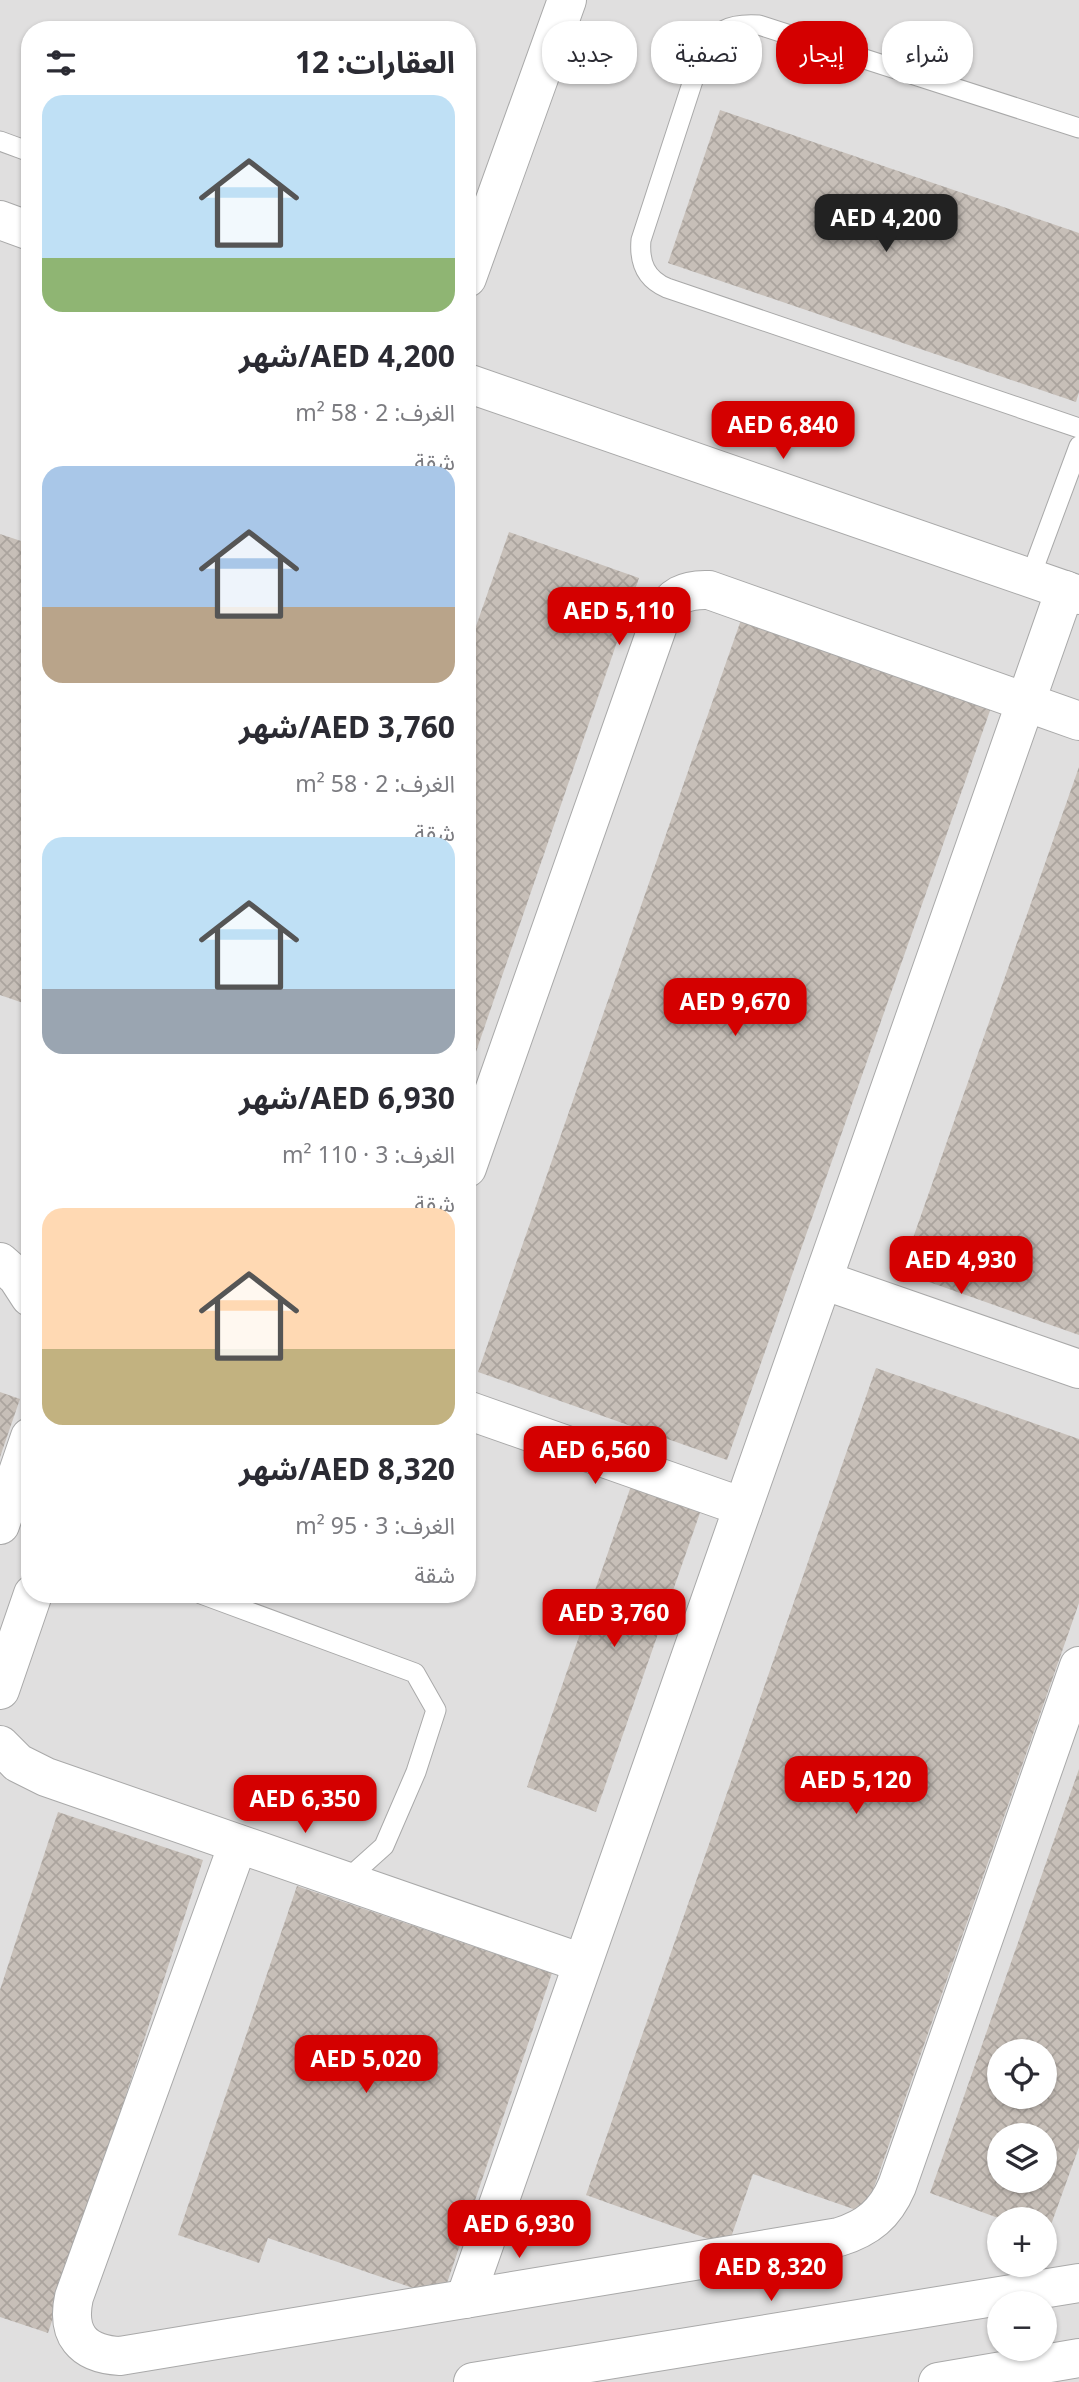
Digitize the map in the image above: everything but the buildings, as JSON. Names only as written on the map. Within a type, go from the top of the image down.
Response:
[{"type":"street","points":[[476,253],[567,0]]},
{"type":"street","points":[[0,220],[21,227]]},
{"type":"street","points":[[466,2299],[1025,702],[1058,588],[476,386]]},
{"type":"street","points":[[476,1142],[660,617],[674,598],[685,592],[709,590],[1079,721]]},
{"type":"street","points":[[0,1262],[21,1283]]},
{"type":"street","points":[[823,1280],[1079,1369]]},
{"type":"street","points":[[476,1413],[743,1507]]},
{"type":"street","points":[[0,1525],[21,1463]]},
{"type":"street","points":[[0,1690],[30,1603]]},
{"type":"street","points":[[238,1844],[74,2297],[70,2315],[75,2333],[86,2347],[102,2355],[120,2356],[839,2237],[858,2231],[876,2220],[889,2204],[897,2186],[1079,1666]]},
{"type":"street","points":[[0,1745],[18,1763],[31,1771],[582,1963]]},
{"type":"street","points":[[473,2382],[1079,2283]]},
{"type":"street","points":[[938,2382],[1079,2358]]},
{"type":"lane","points":[[1079,128],[759,24],[741,24],[717,34],[701,56],[641,240],[640,252],[648,275],[667,288],[1079,428]]},
{"type":"lane","points":[[0,141],[21,149]]},
{"type":"lane","points":[[1058,588],[1079,446]]},
{"type":"lane","points":[[225,1603],[415,1673],[436,1710],[416,1772],[384,1846],[345,1881]]},
{"type":"shaded area","points":[[0,0],[1079,0],[1079,2382],[0,2382]]}]
